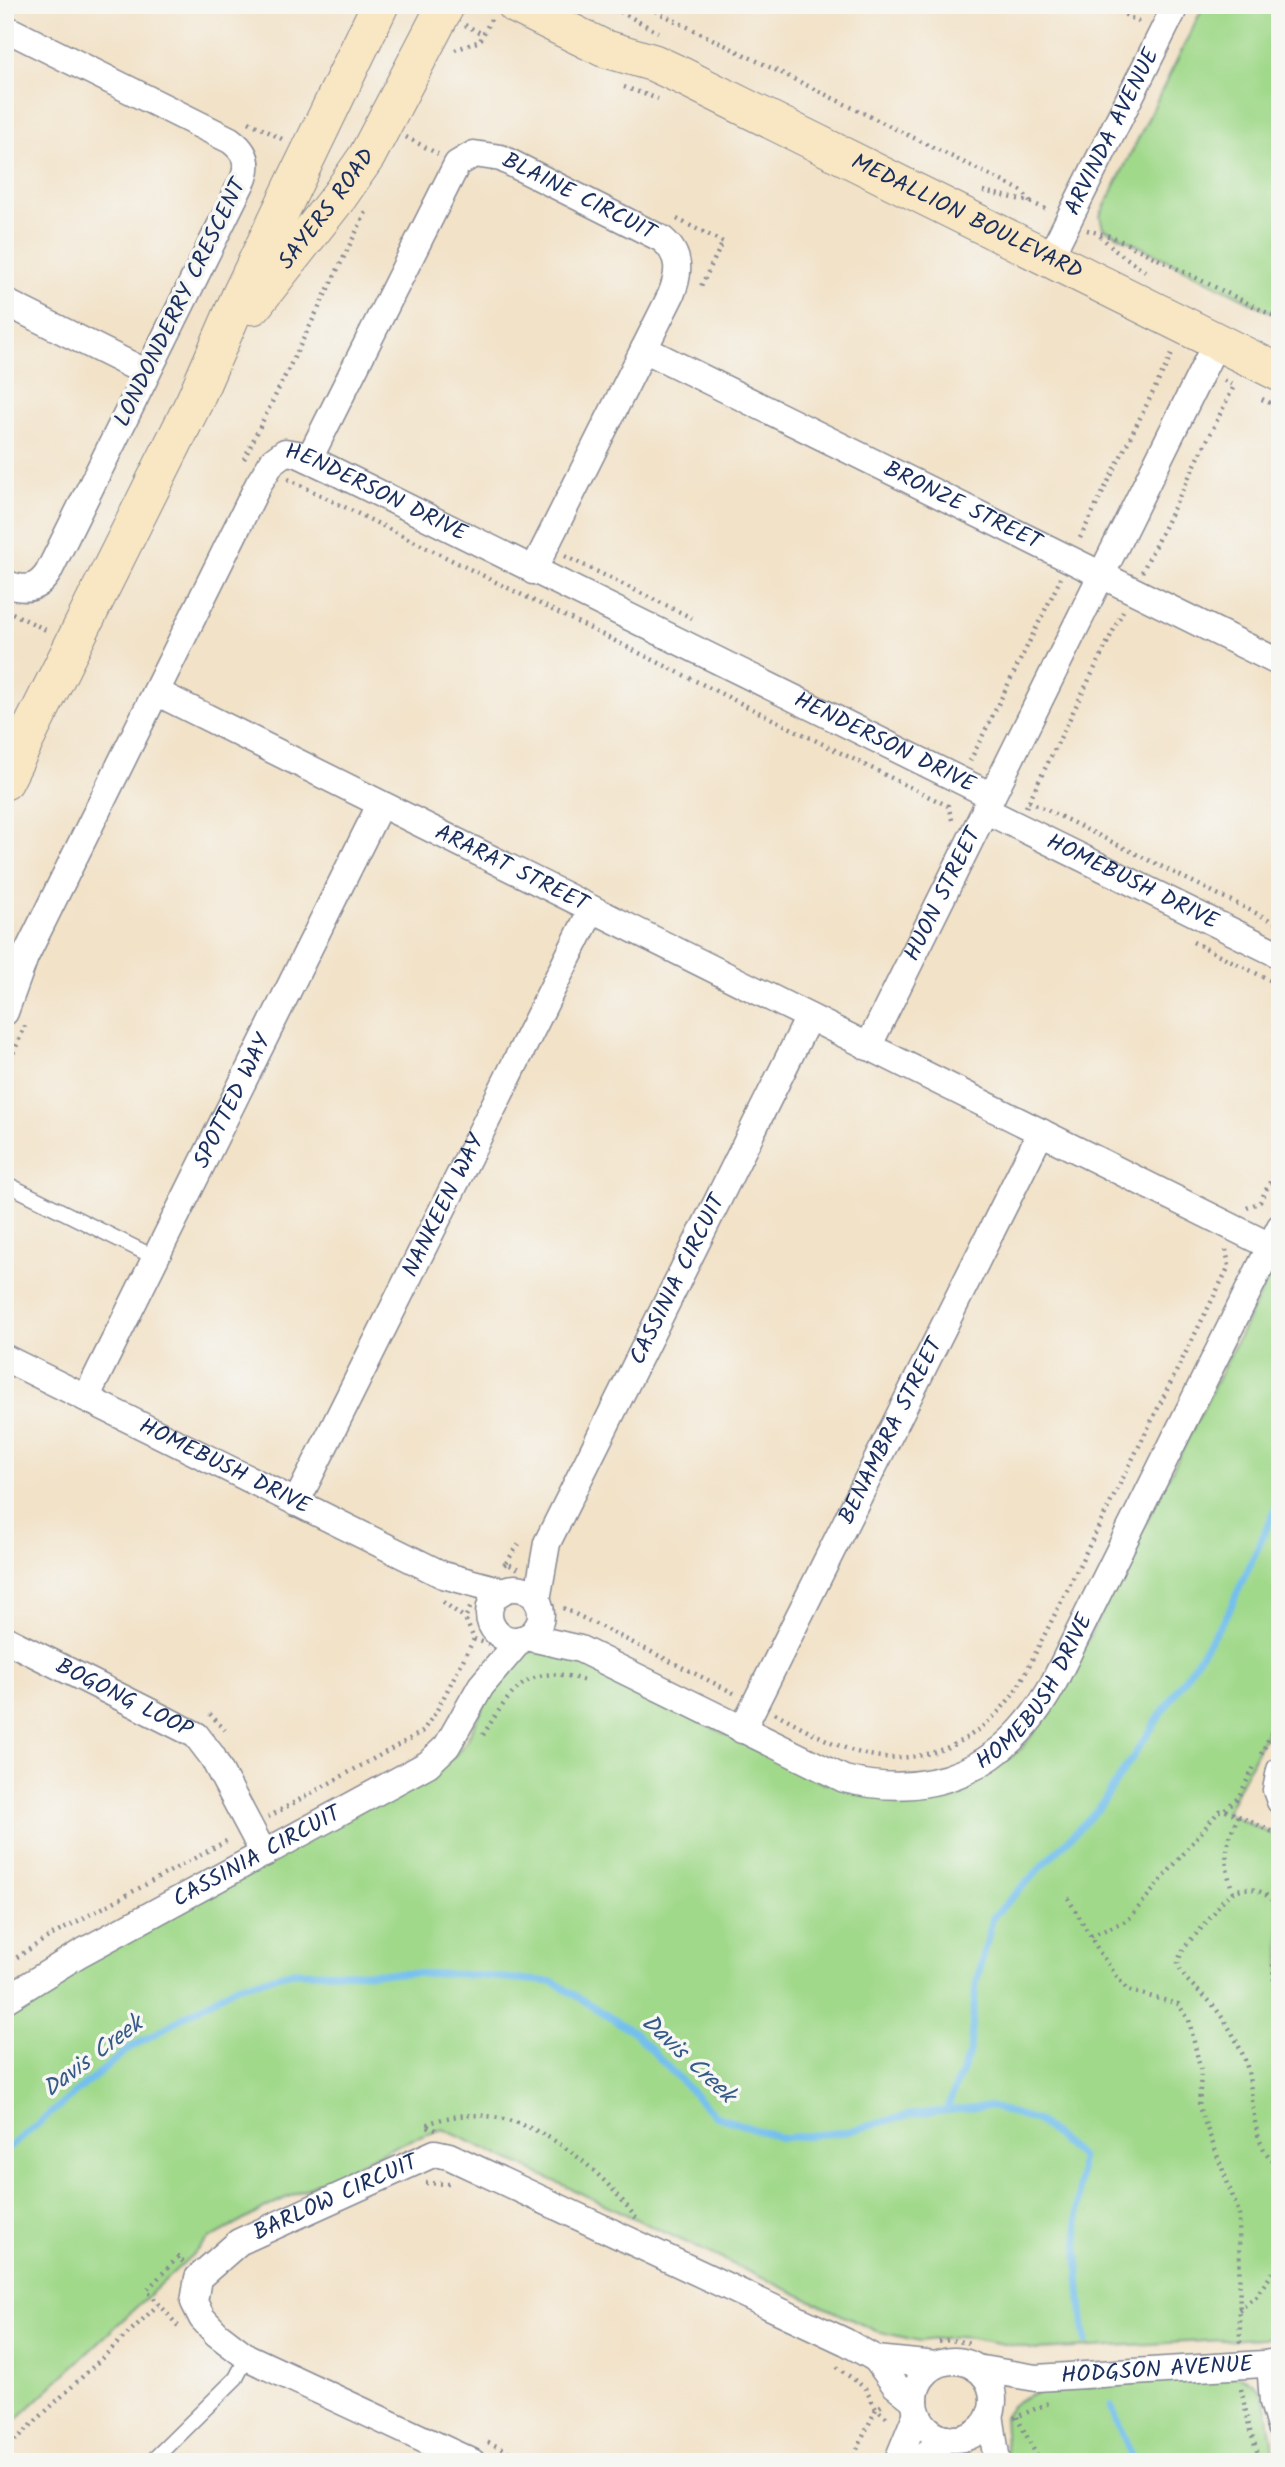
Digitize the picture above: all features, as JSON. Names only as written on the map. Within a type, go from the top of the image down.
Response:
[{"type":"street","name":"SAYERS ROAD","points":[[5,781],[194,402],[240,296],[380,5]]},
{"type":"street","name":"SAYERS ROAD","points":[[194,402],[249,312],[367,156],[446,5]]},
{"type":"street","name":"MEDALLION BOULEVARD","points":[[573,5],[654,63],[1049,260],[1210,356],[1280,373]]},
{"type":"street","name":"ARVINDA AVENUE","points":[[1049,260],[1170,7]]},
{"type":"street","name":"MEDALLION BOULEVARD","points":[[501,19],[654,63]]},
{"type":"street","name":"LONDONDERRY CRESCENT","points":[[5,28],[230,140],[240,147],[245,157],[244,178],[45,578],[25,589],[5,583]]},
{"type":"street","name":"BLAINE CIRCUIT","points":[[309,459],[452,172],[466,156],[486,153],[502,158],[669,245],[678,264],[676,281],[644,349],[533,571]]},
{"type":"street","points":[[5,302],[147,373]]},
{"type":"street","name":"BRONZE STREET","points":[[644,349],[1280,663]]},
{"type":"street","name":"HUON STREET","points":[[868,1046],[1210,356]]},
{"type":"street","name":"HENDERSON DRIVE","points":[[5,1012],[24,957],[267,468],[285,452],[309,459],[988,803]]},
{"type":"street","name":"ARARAT STREET","points":[[156,692],[868,1046]]},
{"type":"street","name":"HOMEBUSH DRIVE","points":[[988,803],[1017,825],[1280,955]]},
{"type":"street","name":"SPOTTED WAY","points":[[86,1398],[380,805]]},
{"type":"street","name":"NANKEEN WAY","points":[[296,1503],[592,909]]},
{"type":"street","name":"CASSINIA CIRCUIT","points":[[506,1581],[537,1537],[809,1017]]},
{"type":"street","points":[[868,1046],[1041,1132],[1231,1240],[1275,1236]]},
{"type":"street","name":"BENAMBRA STREET","points":[[742,1730],[1041,1132]]},
{"type":"street","name":"HOMEBUSH DRIVE","points":[[524,1638],[580,1649],[844,1779],[897,1786],[930,1783],[963,1773],[1000,1751],[1018,1736],[1032,1720],[1050,1690],[1275,1236]]},
{"type":"street","name":"HOMEBUSH DRIVE","points":[[5,1358],[443,1575],[491,1622]]},
{"type":"street","name":"CASSINIA CIRCUIT","points":[[537,1537],[547,1606]]},
{"type":"street","name":"HOMEBUSH DRIVE","points":[[443,1575],[506,1581]]},
{"type":"street","points":[[506,1581],[547,1606],[539,1625],[524,1638],[505,1638],[491,1622],[493,1600],[506,1581]]},
{"type":"street","name":"HOMEBUSH DRIVE","points":[[547,1606],[580,1649]]},
{"type":"street","name":"CASSINIA CIRCUIT","points":[[481,1686],[491,1622]]},
{"type":"street","name":"CASSINIA CIRCUIT","points":[[5,2000],[79,1954],[428,1764],[455,1736],[481,1686],[524,1638]]},
{"type":"street","name":"BOGONG LOOP","points":[[5,1639],[195,1735],[212,1756],[254,1860]]},
{"type":"street","points":[[1279,1799],[1276,1781],[1280,1770]]},
{"type":"street","name":"BARLOW CIRCUIT","points":[[198,2278],[227,2249],[255,2233],[435,2153],[462,2162],[846,2342],[876,2359],[930,2431],[974,2447],[992,2437]]},
{"type":"street","points":[[198,2278],[194,2294],[197,2311],[225,2341],[247,2357],[477,2450]]},
{"type":"street","points":[[976,2356],[990,2385],[992,2437]]},
{"type":"street","name":"HODGSON AVENUE","points":[[936,2365],[976,2356],[1036,2378],[1237,2359],[1274,2371]]},
{"type":"street","name":"BARLOW CIRCUIT","points":[[876,2359],[936,2365]]},
{"type":"street","points":[[897,2462],[909,2400],[919,2382],[936,2365]]},
{"type":"street","points":[[1274,2371],[1280,2427]]},
{"type":"street","name":"HODGSON AVENUE","points":[[916,2462],[953,2438],[979,2429],[992,2437],[1036,2378]]},
{"type":"lane","points":[[5,1184],[156,1258]]},
{"type":"lane","points":[[150,2462],[236,2378],[247,2357]]},
{"type":"path","points":[[643,5],[1022,191],[1030,202]]},
{"type":"path","points":[[1106,5],[1140,22]]},
{"type":"path","points":[[611,82],[660,100]]},
{"type":"path","points":[[673,217],[723,242],[697,295]]},
{"type":"path","points":[[1129,261],[1099,235],[1112,237],[1277,318],[1280,306]]},
{"type":"path","points":[[1017,825],[1234,386],[1210,356],[1160,349]]},
{"type":"path","points":[[267,468],[282,490]]},
{"type":"path","points":[[267,468],[948,806],[953,823],[974,833]]},
{"type":"path","points":[[566,556],[572,544]]},
{"type":"path","points":[[5,610],[49,632]]},
{"type":"path","points":[[1029,801],[1280,925]]},
{"type":"path","points":[[1192,941],[1280,985]]},
{"type":"path","points":[[547,1606],[846,1748],[897,1758],[939,1752],[966,1739],[988,1724],[1014,1695],[1228,1266],[1231,1240],[1247,1209],[1260,1202],[1280,1162]]},
{"type":"path","points":[[1213,1245],[1231,1240]]},
{"type":"path","points":[[506,1581],[515,1555],[537,1537]]},
{"type":"path","points":[[533,1669],[535,1677]]},
{"type":"path","points":[[1091,1936],[1128,1920],[1215,1814],[1225,1810],[1280,1835]]},
{"type":"path","points":[[1233,1892],[1225,1856],[1228,1836],[1238,1816]]},
{"type":"path","points":[[223,1827],[254,1860]]},
{"type":"path","points":[[1280,1912],[1272,1899],[1262,1892],[1245,1889],[1233,1892],[1187,1944],[1178,1966],[1182,1975],[1212,2003],[1234,2035],[1250,2074],[1261,2142],[1268,2156],[1280,2165]]},
{"type":"path","points":[[1068,1898],[1128,1990],[1178,2004],[1189,2020],[1201,2072],[1199,2107],[1239,2213],[1237,2359],[1250,2431],[1261,2462]]},
{"type":"path","points":[[1280,1945],[1273,1962],[1277,1992],[1276,2022],[1280,2032]]},
{"type":"path","points":[[438,2131],[425,2125],[441,2118],[472,2114],[496,2116],[523,2125],[557,2142],[596,2172],[636,2217],[635,2223],[623,2217]]},
{"type":"path","points":[[422,2183],[448,2183],[460,2189]]},
{"type":"path","points":[[178,2257],[198,2278]]},
{"type":"path","points":[[1238,2311],[1256,2296],[1280,2263]]},
{"type":"path","points":[[5,2450],[158,2305]]},
{"type":"path","points":[[907,2361],[915,2345],[950,2340],[976,2356]]},
{"type":"path","points":[[1228,2389],[1237,2359],[1253,2342]]},
{"type":"path","points":[[1237,2359],[1274,2371]]},
{"type":"path","points":[[831,2363],[865,2388],[876,2409],[884,2404],[909,2400]]},
{"type":"path","points":[[992,2437],[1017,2417],[1053,2401]]},
{"type":"path","points":[[1017,2417],[1040,2462]]},
{"type":"path","points":[[477,2450],[530,2462]]},
{"type":"green space","points":[[1204,5],[1280,5],[1280,302],[1274,314],[1103,228],[1100,216]]},
{"type":"green space","points":[[1280,1254],[1280,1705],[1226,1813],[1280,1838],[1280,2337],[1037,2350],[960,2336],[920,2341],[876,2331],[443,2129],[402,2143],[273,2204],[209,2239],[5,2430],[5,2017],[73,1970],[454,1757],[467,1740],[489,1696],[527,1650],[569,1656],[824,1783],[987,1774],[1021,1749],[1054,1707]]},
{"type":"green space","points":[[1236,2375],[1249,2381],[1264,2399],[1277,2462],[1007,2462],[1004,2417],[1012,2406],[1029,2395],[1049,2389]]},
{"type":"waterway","points":[[946,2111],[970,2051],[976,1985],[993,1917],[1099,1808],[1228,1613],[1280,1499]]},
{"type":"waterway","name":"Davis Creek","points":[[5,2151],[127,2050],[237,1986],[293,1972],[457,1974],[554,1982],[635,2033],[715,2116],[781,2138],[846,2132],[909,2115],[988,2106],[1036,2120],[1081,2157],[1078,2250],[1086,2342]]},
{"type":"waterway","name":"Davis Creek","points":[[1111,2405],[1134,2462]]}]
